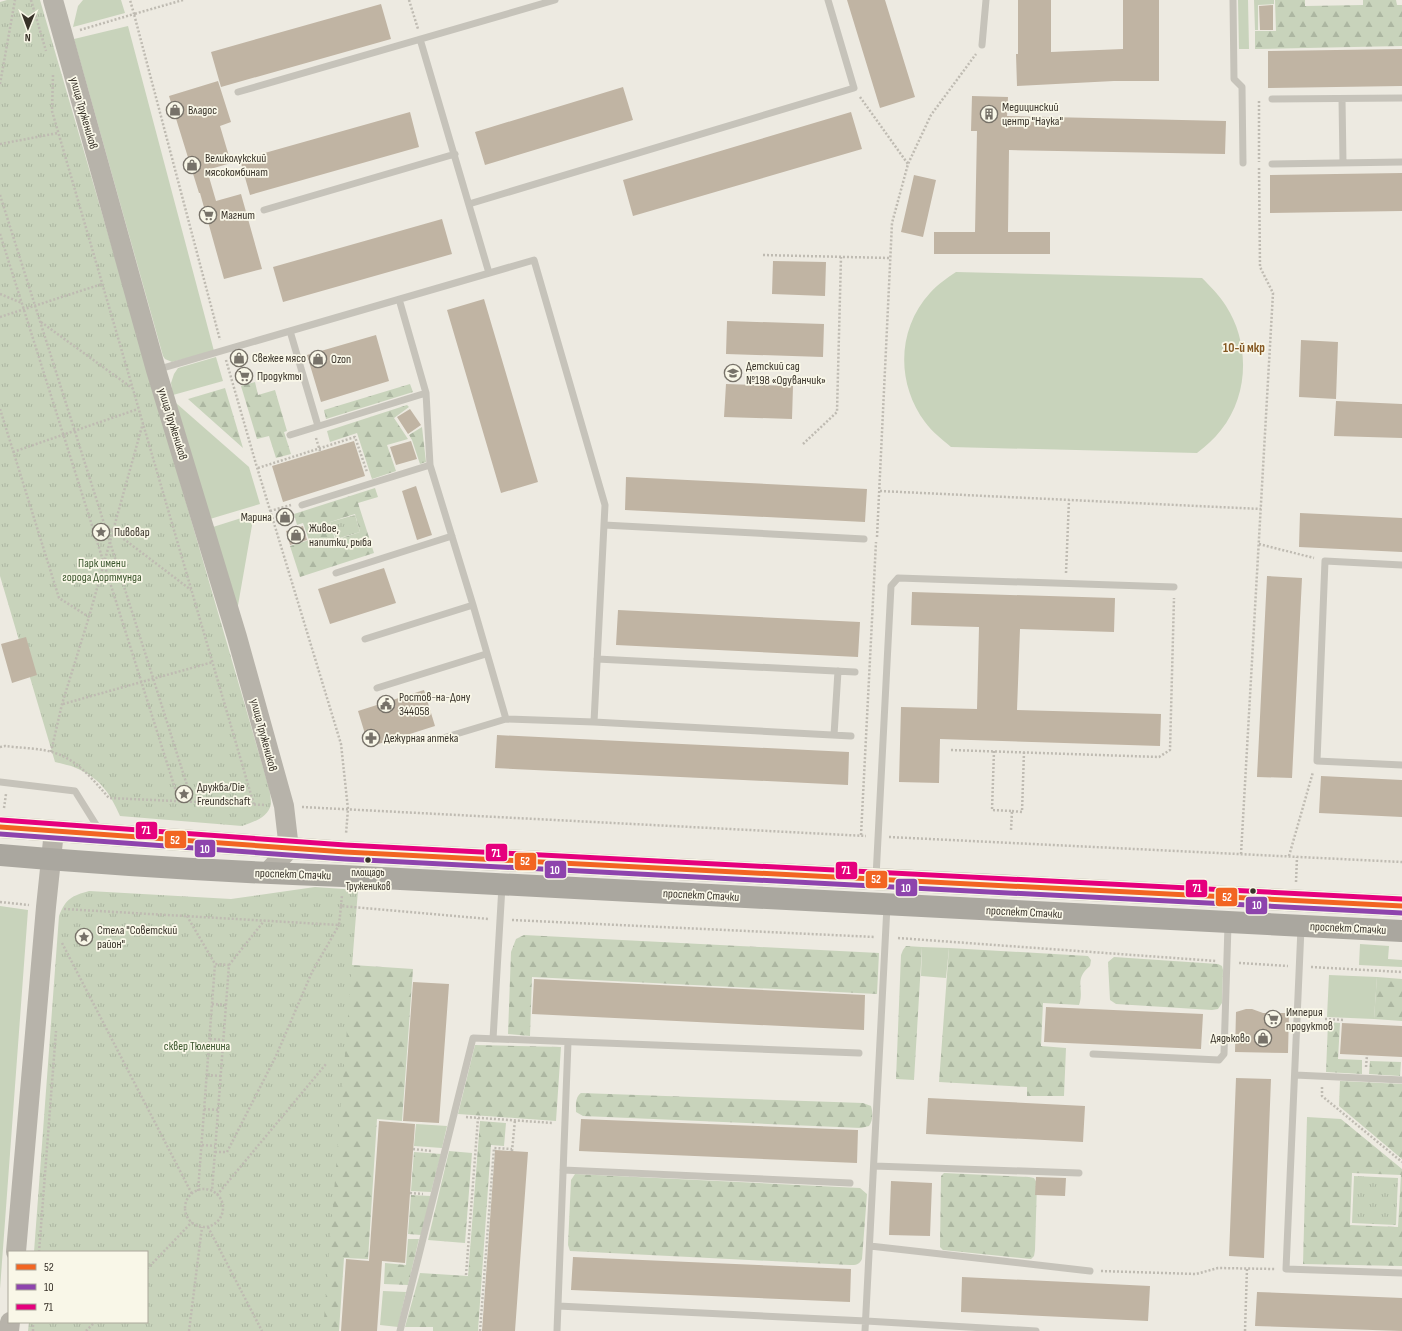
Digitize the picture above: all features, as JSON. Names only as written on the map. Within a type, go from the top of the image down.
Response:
[{"type":"main road","name":"улица Тружеников","points":[[53,0],[156,370],[237,637],[284,806],[289,849]]},
{"type":"main road","name":"проспект Стачки","points":[[0,827],[289,849],[1402,906]]},
{"type":"main road","points":[[16,1251],[54,831]]},
{"type":"main road","points":[[267,873],[289,849]]},
{"type":"main road","name":"проспект Стачки","points":[[0,855],[51,860],[267,873],[1402,931]]},
{"type":"main road","points":[[1198,921],[1200,896]]},
{"type":"lane","points":[[238,92],[555,0]]},
{"type":"lane","points":[[469,204],[854,88],[828,0]]},
{"type":"lane","points":[[982,45],[986,0]]},
{"type":"lane","points":[[1233,0],[1234,79],[1242,88],[1243,163]]},
{"type":"lane","points":[[420,39],[489,273]]},
{"type":"lane","points":[[1342,98],[1343,163]]},
{"type":"lane","points":[[1272,99],[1402,98]]},
{"type":"lane","points":[[264,210],[455,154]]},
{"type":"lane","points":[[1272,164],[1402,162]]},
{"type":"lane","points":[[156,370],[534,260],[605,505],[594,722]]},
{"type":"lane","points":[[399,299],[426,393],[430,465],[506,719]]},
{"type":"lane","points":[[290,331],[318,426]]},
{"type":"lane","points":[[290,435],[426,393]]},
{"type":"lane","points":[[302,505],[430,465]]},
{"type":"lane","points":[[604,525],[864,539]]},
{"type":"lane","points":[[336,572],[452,536]]},
{"type":"lane","points":[[1402,565],[1325,561],[1317,761],[1402,765]]},
{"type":"lane","points":[[876,880],[891,586],[898,578],[1174,587]]},
{"type":"lane","points":[[365,639],[473,605]]},
{"type":"lane","points":[[377,688],[486,654]]},
{"type":"lane","points":[[597,660],[855,672]]},
{"type":"lane","points":[[834,735],[838,671]]},
{"type":"lane","points":[[443,738],[506,719],[594,722],[851,736]]},
{"type":"lane","points":[[0,782],[75,791],[102,834]]},
{"type":"lane","points":[[493,1039],[502,885]]},
{"type":"lane","points":[[865,1331],[887,905]]},
{"type":"lane","points":[[1093,1054],[1219,1060],[1224,1054],[1228,922]]},
{"type":"lane","points":[[1302,926],[1286,1269],[1402,1273]]},
{"type":"lane","points":[[400,1331],[473,1038],[859,1053]]},
{"type":"lane","points":[[557,1331],[568,1042]]},
{"type":"lane","points":[[1295,1075],[1402,1080]]},
{"type":"lane","points":[[874,1166],[1080,1173]]},
{"type":"lane","points":[[563,1170],[850,1183]]},
{"type":"lane","points":[[870,1246],[1090,1271]]},
{"type":"lane","points":[[558,1306],[1036,1331]]},
{"type":"path","points":[[0,84],[15,0]]},
{"type":"path","points":[[31,0],[47,53]]},
{"type":"path","points":[[130,0],[223,350],[341,744],[348,809],[345,852]]},
{"type":"path","points":[[62,34],[183,0]]},
{"type":"path","points":[[409,0],[420,39]]},
{"type":"path","points":[[861,835],[880,491],[892,223],[908,164],[931,115],[982,45]]},
{"type":"path","points":[[51,68],[53,76],[52,111],[58,133],[254,805]]},
{"type":"path","points":[[854,88],[908,164]]},
{"type":"path","points":[[1241,854],[1273,293],[1260,267],[1259,99],[1272,99]]},
{"type":"path","points":[[0,144],[58,133]]},
{"type":"path","points":[[0,195],[192,801]]},
{"type":"path","points":[[0,234],[179,800]]},
{"type":"path","points":[[763,255],[890,258]]},
{"type":"path","points":[[803,444],[837,412],[841,257]]},
{"type":"path","points":[[0,317],[102,284]]},
{"type":"path","points":[[0,294],[22,303]]},
{"type":"path","points":[[40,322],[132,388]]},
{"type":"path","points":[[0,409],[59,598],[89,617]]},
{"type":"path","points":[[14,452],[138,409]]},
{"type":"path","points":[[51,752],[62,704],[89,617],[143,423]]},
{"type":"path","points":[[258,468],[355,437],[371,484]]},
{"type":"path","points":[[880,491],[1261,509]]},
{"type":"path","points":[[1065,584],[1069,500]]},
{"type":"path","points":[[270,511],[290,506],[302,505]]},
{"type":"path","points":[[93,528],[104,524]]},
{"type":"path","points":[[104,524],[191,590]]},
{"type":"path","points":[[1259,544],[1325,561]]},
{"type":"path","points":[[951,750],[1159,757],[1170,750],[1174,587]]},
{"type":"path","points":[[62,704],[213,662]]},
{"type":"path","points":[[0,747],[5,746],[51,752],[73,761],[88,774],[109,798],[179,800],[1402,862]]},
{"type":"path","points":[[994,751],[992,810],[1022,812],[1024,752]]},
{"type":"path","points":[[1289,856],[1317,761]]},
{"type":"path","points":[[1011,830],[1012,811]]},
{"type":"path","points":[[215,1152],[227,1152],[276,1056],[312,972],[339,925],[343,876]]},
{"type":"path","points":[[0,902],[65,909],[339,925]]},
{"type":"path","points":[[340,906],[500,920],[885,937],[1300,967],[1402,972]]},
{"type":"path","points":[[65,909],[65,916]]},
{"type":"path","points":[[187,916],[215,964],[198,1191]]},
{"type":"path","points":[[212,1192],[229,965],[264,921]]},
{"type":"path","points":[[62,950],[63,936]]},
{"type":"path","points":[[62,942],[192,1194]]},
{"type":"path","points":[[215,964],[229,965]]},
{"type":"path","points":[[212,1004],[226,1005]]},
{"type":"path","points":[[1324,1020],[1345,1020]]},
{"type":"path","points":[[39,1251],[56,1030]]},
{"type":"path","points":[[210,1039],[223,1040]]},
{"type":"path","points":[[217,1195],[326,1064]]},
{"type":"path","points":[[207,1075],[220,1076]]},
{"type":"path","points":[[1322,1076],[1322,1096],[1402,1162]]},
{"type":"path","points":[[204,1109],[218,1110]]},
{"type":"path","points":[[453,1116],[565,1124]]},
{"type":"path","points":[[466,1275],[478,1118]]},
{"type":"path","points":[[480,1331],[494,1148],[512,1150],[514,1120]]},
{"type":"path","points":[[202,1145],[215,1146]]},
{"type":"path","points":[[413,1149],[445,1152]]},
{"type":"path","points":[[204,1190],[217,1195],[221,1200],[223,1207],[219,1220],[208,1227],[202,1227],[192,1222],[186,1211],[188,1199],[192,1194],[198,1191],[204,1190]]},
{"type":"path","points":[[148,1267],[192,1222]]},
{"type":"path","points":[[189,1331],[202,1227]]},
{"type":"path","points":[[208,1227],[262,1331]]},
{"type":"path","points":[[1090,1271],[1196,1274],[1218,1268],[1286,1269]]},
{"type":"path","points":[[1245,1331],[1247,1268]]},
{"type":"path","points":[[86,1331],[94,1323]]},
{"type":"green space","name":"Парк имени города Дортмунда","points":[[7,0],[40,0],[269,788],[271,804],[267,813],[260,819],[242,826],[120,816],[108,793],[92,776],[69,765],[55,762],[0,576],[0,2]]},
{"type":"green space","points":[[83,0],[121,0],[125,13],[73,27],[78,6]]},
{"type":"green space","points":[[1238,0],[1248,0],[1249,49],[1239,49]]},
{"type":"green space","points":[[1254,0],[1274,0],[1274,4],[1258,5],[1258,30],[1255,30]]},
{"type":"green space","points":[[1275,0],[1305,0],[1305,6],[1363,5],[1363,0],[1396,0],[1397,5],[1402,5],[1402,46],[1255,49],[1255,31],[1276,31]]},
{"type":"green space","points":[[128,26],[214,351],[172,362],[165,359],[163,356],[74,39]]},
{"type":"green space","points":[[956,272],[1202,278],[1226,306],[1234,321],[1239,336],[1243,369],[1237,401],[1230,416],[1216,436],[1197,453],[951,447],[928,426],[916,407],[909,390],[905,374],[904,356],[906,339],[911,323],[919,307],[936,287]]},
{"type":"green space","points":[[216,357],[223,381],[173,395],[171,383],[178,368]]},
{"type":"green space","points":[[255,382],[258,395],[275,390],[287,431],[284,432],[291,454],[276,458],[269,436],[257,439],[241,386]]},
{"type":"green space","points":[[410,384],[413,392],[326,419],[324,410]]},
{"type":"green space","points":[[225,388],[243,448],[188,399]]},
{"type":"green space","points":[[176,403],[249,467],[260,504],[210,519]]},
{"type":"green space","points":[[407,405],[409,407],[394,418],[408,439],[387,445],[396,471],[372,479],[357,433],[330,442],[327,431]]},
{"type":"green space","points":[[422,427],[426,462],[420,464],[409,435]]},
{"type":"green space","points":[[375,488],[378,497],[358,503],[374,553],[300,577],[290,546],[309,540],[303,523],[297,525],[294,514]],"holes":[[[355,514],[360,532],[335,540],[330,522]]]},
{"type":"green space","points":[[254,514],[237,611],[213,527]]},
{"type":"green space","points":[[355,515],[360,532],[336,539],[330,522]]},
{"type":"green space","name":"сквер Тюленина","points":[[315,887],[358,890],[323,1331],[28,1331],[29,1323],[148,1323],[148,1251],[34,1251],[59,916],[64,905],[74,896],[89,891],[231,899]]},
{"type":"green space","points":[[0,906],[28,910],[0,1289]]},
{"type":"green space","points":[[524,935],[879,953],[877,994],[532,977],[530,1036],[508,1034],[511,952],[516,939]]},
{"type":"green space","points":[[1360,944],[1389,946],[1388,959],[1402,960],[1402,967],[1359,965]]},
{"type":"green space","points":[[906,946],[922,947],[914,1080],[896,1079],[901,955]]},
{"type":"green space","points":[[922,947],[949,948],[946,978],[921,976]]},
{"type":"green space","points":[[949,948],[1088,956],[1091,960],[1090,966],[1082,976],[1079,1005],[1043,1003],[1041,1046],[1066,1048],[1064,1096],[1027,1096],[1027,1087],[939,1082]]},
{"type":"green space","points":[[1114,957],[1218,964],[1222,966],[1223,970],[1222,1003],[1218,1009],[1212,1010],[1116,1004],[1110,1000],[1108,962]]},
{"type":"green space","points":[[338,964],[413,969],[402,1121],[377,1119],[368,1259],[344,1258],[339,1331],[313,1331]]},
{"type":"green space","points":[[1329,975],[1377,977],[1374,1019],[1327,1017]]},
{"type":"green space","points":[[1377,977],[1402,979],[1402,1021],[1374,1019]]},
{"type":"green space","points":[[1328,1022],[1340,1023],[1338,1059],[1362,1060],[1362,1074],[1326,1072]]},
{"type":"green space","points":[[475,1045],[561,1047],[556,1121],[458,1114]]},
{"type":"green space","points":[[1370,1061],[1401,1062],[1400,1076],[1369,1074]]},
{"type":"green space","points":[[1340,1081],[1402,1084],[1402,1159],[1339,1106]]},
{"type":"green space","points":[[581,1093],[863,1103],[871,1106],[872,1116],[869,1126],[861,1128],[583,1116],[576,1112],[577,1099]]},
{"type":"green space","points":[[1307,1117],[1341,1119],[1402,1169],[1402,1266],[1303,1264]],"holes":[[[1352,1173],[1401,1175],[1398,1227],[1350,1225]]]},
{"type":"green space","points":[[480,1121],[506,1123],[504,1146],[491,1145],[478,1331],[433,1331],[433,1327],[405,1327],[420,1273],[468,1276]]},
{"type":"green space","points":[[416,1124],[447,1126],[442,1148],[414,1146]]},
{"type":"green space","points":[[449,1151],[472,1153],[465,1243],[428,1240]]},
{"type":"green space","points":[[414,1152],[441,1154],[431,1192],[411,1191]]},
{"type":"green space","points":[[944,1173],[1034,1178],[1037,1183],[1034,1256],[1031,1259],[943,1250],[940,1247],[941,1176]]},
{"type":"green space","points":[[575,1174],[860,1188],[867,1194],[862,1259],[857,1264],[850,1265],[570,1251],[568,1245],[571,1180]]},
{"type":"green space","points":[[1354,1176],[1398,1178],[1396,1225],[1352,1223]]},
{"type":"green space","points":[[411,1195],[431,1196],[421,1235],[408,1234]]},
{"type":"green space","points":[[408,1239],[419,1239],[408,1285],[384,1284],[385,1263],[406,1265]]},
{"type":"green space","points":[[383,1291],[406,1292],[398,1327],[380,1325]]},
{"type":"building","points":[[847,0],[885,0],[915,97],[880,108]]},
{"type":"building","points":[[1018,0],[1051,0],[1051,52],[1123,49],[1123,0],[1159,0],[1159,81],[1114,81],[1017,86],[1016,54],[1018,54]]},
{"type":"building","points":[[381,4],[391,39],[221,87],[211,52]]},
{"type":"building","points":[[1273,5],[1273,30],[1260,30],[1259,6]]},
{"type":"building","points":[[1402,49],[1402,86],[1268,88],[1268,51]]},
{"type":"building","points":[[218,81],[231,122],[220,126],[231,163],[207,170],[216,201],[241,194],[262,269],[224,279],[200,193],[169,96]]},
{"type":"building","points":[[623,87],[633,120],[485,165],[475,132]]},
{"type":"building","points":[[972,96],[1008,97],[1007,116],[1226,121],[1225,154],[1009,150],[1008,232],[1050,232],[1050,254],[934,254],[934,232],[975,232],[977,131],[971,131]]},
{"type":"building","points":[[410,112],[419,147],[250,195],[240,160]]},
{"type":"building","points":[[851,112],[862,149],[633,216],[623,180]]},
{"type":"building","points":[[1402,173],[1402,211],[1270,213],[1270,175]]},
{"type":"building","points":[[914,175],[936,180],[923,237],[901,232]]},
{"type":"building","points":[[442,219],[452,254],[283,302],[273,267]]},
{"type":"building","points":[[773,261],[826,262],[825,296],[772,294]]},
{"type":"building","points":[[484,299],[538,482],[501,493],[447,310]]},
{"type":"building","points":[[727,321],[824,324],[823,357],[726,354]]},
{"type":"building","points":[[376,335],[389,381],[321,402],[307,355]]},
{"type":"building","points":[[1301,340],[1338,342],[1336,399],[1299,397]]},
{"type":"building","points":[[726,384],[793,386],[792,419],[724,417]]},
{"type":"building","points":[[1336,401],[1402,404],[1402,438],[1334,436]]},
{"type":"building","points":[[410,409],[421,425],[408,434],[397,417]]},
{"type":"building","points":[[354,441],[365,476],[283,502],[272,466]]},
{"type":"building","points":[[411,441],[417,459],[396,465],[390,447]]},
{"type":"building","points":[[626,477],[867,489],[865,522],[625,510]]},
{"type":"building","points":[[416,486],[432,535],[417,540],[402,491]]},
{"type":"building","points":[[1300,513],[1402,518],[1402,552],[1299,547]]},
{"type":"building","name":"Живое, напитки, рыба","points":[[303,526],[307,540],[290,545],[286,531]]},
{"type":"building","points":[[384,568],[396,603],[330,624],[318,589]]},
{"type":"building","points":[[1267,576],[1302,578],[1292,778],[1257,777]]},
{"type":"building","points":[[912,592],[1115,598],[1114,632],[1020,629],[1017,710],[1161,714],[1160,746],[940,739],[939,783],[899,782],[901,707],[977,709],[979,627],[911,625]]},
{"type":"building","points":[[618,610],[860,622],[858,657],[616,645]]},
{"type":"building","points":[[26,637],[37,675],[12,683],[1,644]]},
{"type":"building","points":[[424,690],[435,726],[369,747],[358,711]]},
{"type":"building","points":[[497,735],[849,752],[848,785],[495,768]]},
{"type":"building","points":[[1321,776],[1402,780],[1402,817],[1319,813]]},
{"type":"building","points":[[534,979],[865,995],[864,1030],[532,1014]]},
{"type":"building","points":[[413,982],[449,984],[439,1123],[403,1121]]},
{"type":"building","points":[[1046,1007],[1203,1014],[1201,1049],[1044,1042]]},
{"type":"building","points":[[1252,1009],[1263,1013],[1289,1013],[1288,1053],[1235,1052],[1236,1012]]},
{"type":"building","points":[[1342,1023],[1402,1026],[1402,1057],[1340,1054]]},
{"type":"building","points":[[1236,1078],[1271,1079],[1264,1258],[1229,1256]]},
{"type":"building","points":[[928,1098],[1085,1106],[1083,1142],[926,1134]]},
{"type":"building","points":[[581,1119],[858,1130],[857,1163],[579,1151]]},
{"type":"building","points":[[379,1121],[415,1124],[405,1263],[382,1261],[377,1331],[341,1331],[346,1259],[369,1261]]},
{"type":"building","points":[[495,1150],[528,1152],[515,1331],[482,1331]]},
{"type":"building","points":[[1036,1177],[1066,1178],[1065,1196],[1035,1195]]},
{"type":"building","points":[[891,1181],[932,1183],[930,1236],[889,1235]]},
{"type":"building","points":[[573,1257],[851,1269],[850,1302],[571,1290]]},
{"type":"building","points":[[962,1277],[1150,1286],[1148,1321],[961,1312]]},
{"type":"building","points":[[1257,1292],[1402,1298],[1402,1331],[1255,1326]]},
{"type":"transit line","name":"71","points":[[1,820],[345,845],[1402,899]]},
{"type":"transit line","name":"52","points":[[0,827],[345,852],[1402,906]]},
{"type":"transit line","name":"10","points":[[0,834],[345,859],[1402,913]]},
{"type":"place","name":"Владос","points":[[175,110]]},
{"type":"place","name":"Медицинский центр \"Наука\"","points":[[989,114]]},
{"type":"place","name":"Великолукский мясокомбинат","points":[[192,165]]},
{"type":"place","name":"Магнит","points":[[208,215]]},
{"type":"place","name":"Свежее мясо","points":[[239,358]]},
{"type":"place","name":"Ozon","points":[[318,359]]},
{"type":"place","name":"Детский сад №198 «Одуванчик»","points":[[733,373]]},
{"type":"place","name":"Продукты","points":[[244,376]]},
{"type":"place","name":"Марина","points":[[285,517]]},
{"type":"place","name":"Пивовар","points":[[101,532]]},
{"type":"place","name":"Живое, напитки, рыба","points":[[296,535]]},
{"type":"place","name":"Ростов-на-Дону 344058","points":[[386,704]]},
{"type":"place","name":"Дежурная аптека","points":[[371,738]]},
{"type":"place","name":"Дружба/Die Freundschaft","points":[[184,794]]},
{"type":"place","name":"площадь Тружеников","points":[[368,860]]},
{"type":"place","name":"Стела \"Советский район\"","points":[[84,937]]},
{"type":"place","name":"Империя продуктов","points":[[1273,1019]]},
{"type":"place","name":"Дядьково","points":[[1263,1038]]},
{"type":"district","name":"10-й мкр","points":[[1244,347]]}]
